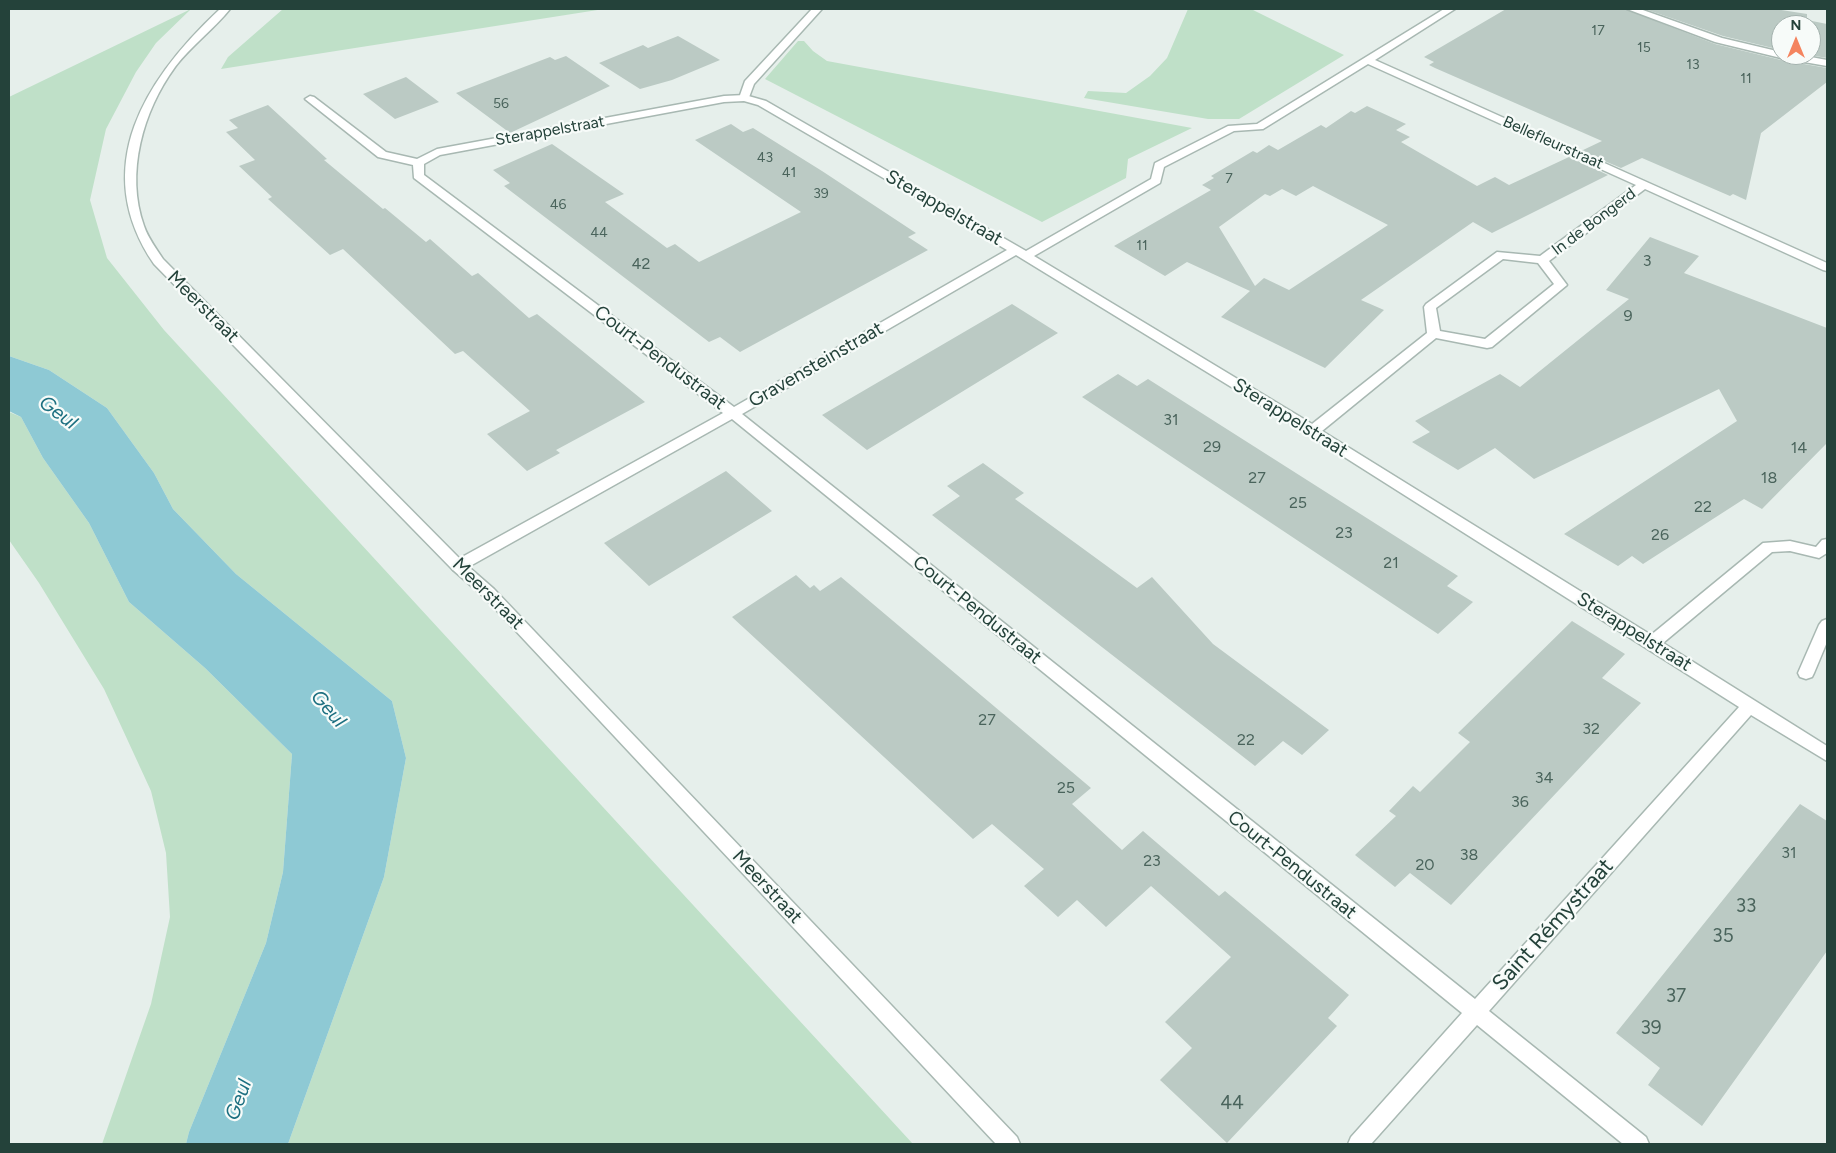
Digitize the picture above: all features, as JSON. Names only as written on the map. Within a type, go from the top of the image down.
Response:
[{"type":"street","name":"Meerstraat","points":[[225,9],[198,33],[176,57],[159,84],[138,126],[133,145],[131,166],[132,194],[139,228],[158,261],[458,566],[488,593],[1010,1144]]},
{"type":"street","points":[[744,98],[749,82],[817,9]]},
{"type":"street","points":[[1367,60],[1450,9]]},
{"type":"street","points":[[1632,9],[1720,40],[1771,52]]},
{"type":"street","name":"Gravensteinstraat","points":[[458,566],[1020,253],[1156,181],[1158,165],[1232,128],[1259,127],[1367,60]]},
{"type":"street","name":"Bellefleurstraat","points":[[1367,60],[1645,184],[1827,268]]},
{"type":"street","name":"Sterappelstraat","points":[[419,163],[437,152],[724,99],[744,98],[762,103],[1020,253],[1313,431],[1652,642],[1749,706],[1827,754]]},
{"type":"street","points":[[310,99],[382,155],[419,163]]},
{"type":"street","name":"Court-Pendustraat","points":[[419,163],[418,176],[733,413],[1639,1144]]},
{"type":"street","name":"In de Bongerd","points":[[1542,260],[1561,284],[1487,344],[1434,334],[1430,307],[1501,255],[1542,260],[1645,184]]},
{"type":"street","points":[[1313,431],[1434,334]]},
{"type":"street","points":[[1652,642],[1768,547],[1790,546],[1825,552]]},
{"type":"street","points":[[1806,673],[1827,625]]},
{"type":"street","name":"Saint Rémystraat","points":[[1358,1144],[1749,706]]},
{"type":"green space","points":[[191,9],[156,43],[136,72],[106,129],[90,200],[107,258],[164,330],[913,1144],[288,1144],[384,877],[406,758],[392,701],[236,574],[173,509],[154,473],[107,408],[49,370],[9,356],[9,97]]},
{"type":"green space","points":[[283,9],[604,9],[221,69],[228,57]]},
{"type":"green space","points":[[1188,9],[1251,9],[1344,55],[1239,119],[1208,119],[1084,98],[1088,91],[1126,93],[1150,76],[1167,58]]},
{"type":"green space","points":[[798,41],[804,41],[813,51],[827,61],[1192,128],[1128,159],[1126,178],[1042,222],[765,79]]},
{"type":"green space","points":[[9,412],[21,417],[43,458],[89,523],[129,602],[205,668],[292,754],[283,872],[266,943],[189,1132],[186,1144],[102,1144],[151,1004],[170,917],[166,853],[151,791],[104,689],[39,583],[9,540]]},
{"type":"water","name":"Geul","points":[[9,356],[49,370],[107,408],[154,473],[173,509],[236,574],[392,701],[406,758],[384,877],[288,1144],[186,1144],[189,1132],[266,943],[283,872],[292,754],[205,668],[129,602],[89,523],[43,458],[21,417],[9,411]]},
{"type":"building","points":[[1506,9],[1625,9],[1715,44],[1771,58],[1771,65],[1810,65],[1827,68],[1827,82],[1761,133],[1746,200],[1733,194],[1730,196],[1642,158],[1621,168],[1581,151],[1602,141],[1429,65],[1434,62],[1424,57]]},
{"type":"building","points":[[1645,9],[1775,9],[1807,14],[1771,15],[1771,48],[1723,36]]},
{"type":"building","points":[[1821,23],[1827,24],[1827,58],[1821,57]]},
{"type":"building","points":[[678,36],[720,60],[672,80],[640,89],[599,63],[643,45],[648,48]]},
{"type":"building","points":[[566,56],[610,86],[510,133],[456,93],[550,57],[555,60]]},
{"type":"building","points":[[406,77],[439,102],[395,119],[363,94]]},
{"type":"building","points":[[268,105],[327,159],[324,160],[383,209],[385,208],[426,242],[430,239],[472,276],[478,273],[529,318],[537,314],[645,402],[556,450],[560,453],[527,471],[487,434],[530,411],[463,351],[455,354],[343,249],[330,255],[268,199],[272,197],[239,166],[255,160],[226,132],[238,128],[229,120]]},
{"type":"building","points":[[1367,106],[1406,124],[1396,130],[1410,137],[1401,142],[1477,186],[1495,177],[1509,185],[1569,157],[1608,175],[1492,233],[1473,222],[1361,300],[1384,310],[1325,368],[1221,317],[1250,291],[1187,262],[1165,276],[1114,246],[1211,190],[1202,185],[1214,178],[1211,176],[1253,151],[1257,153],[1269,145],[1278,150],[1321,125],[1326,128],[1351,111],[1355,113]],"holes":[[[1313,186],[1388,225],[1289,290],[1264,278],[1255,286],[1219,227],[1265,194],[1270,196],[1282,189],[1296,196]]]},
{"type":"building","points":[[731,124],[743,132],[753,128],[822,171],[916,233],[908,237],[928,250],[740,352],[720,337],[709,342],[504,186],[510,183],[493,170],[552,144],[624,194],[605,202],[667,248],[675,244],[699,262],[801,212],[695,140]]},
{"type":"building","points":[[1650,237],[1699,256],[1684,273],[1827,328],[1827,443],[1762,509],[1744,499],[1643,564],[1632,556],[1618,566],[1564,534],[1737,421],[1719,389],[1534,479],[1495,448],[1458,470],[1412,442],[1430,432],[1415,421],[1500,374],[1520,387],[1629,299],[1606,290]]},
{"type":"building","points":[[1012,304],[1058,333],[867,450],[822,415]]},
{"type":"building","points":[[1118,374],[1137,386],[1148,379],[1458,576],[1447,586],[1473,602],[1438,634],[1082,397]]},
{"type":"building","points":[[983,463],[1024,493],[1015,499],[1137,588],[1152,577],[1213,644],[1329,730],[1302,755],[1283,741],[1255,766],[932,515],[960,496],[947,486]]},
{"type":"building","points":[[726,471],[772,511],[649,586],[604,543]]},
{"type":"building","points":[[796,575],[810,588],[814,585],[820,591],[841,577],[1091,788],[1072,804],[1122,850],[1143,831],[1219,896],[1225,891],[1349,995],[1328,1018],[1337,1026],[1227,1143],[1160,1080],[1192,1048],[1165,1022],[1231,957],[1151,886],[1106,927],[1077,900],[1058,917],[1024,886],[1044,869],[992,824],[973,839],[732,617]]},
{"type":"building","points":[[1572,621],[1625,654],[1602,678],[1641,703],[1451,905],[1410,873],[1395,887],[1355,855],[1396,816],[1389,811],[1413,786],[1420,792],[1470,742],[1458,733]]},
{"type":"building","points":[[1800,804],[1827,821],[1827,951],[1702,1126],[1648,1085],[1660,1068],[1616,1033]]}]
